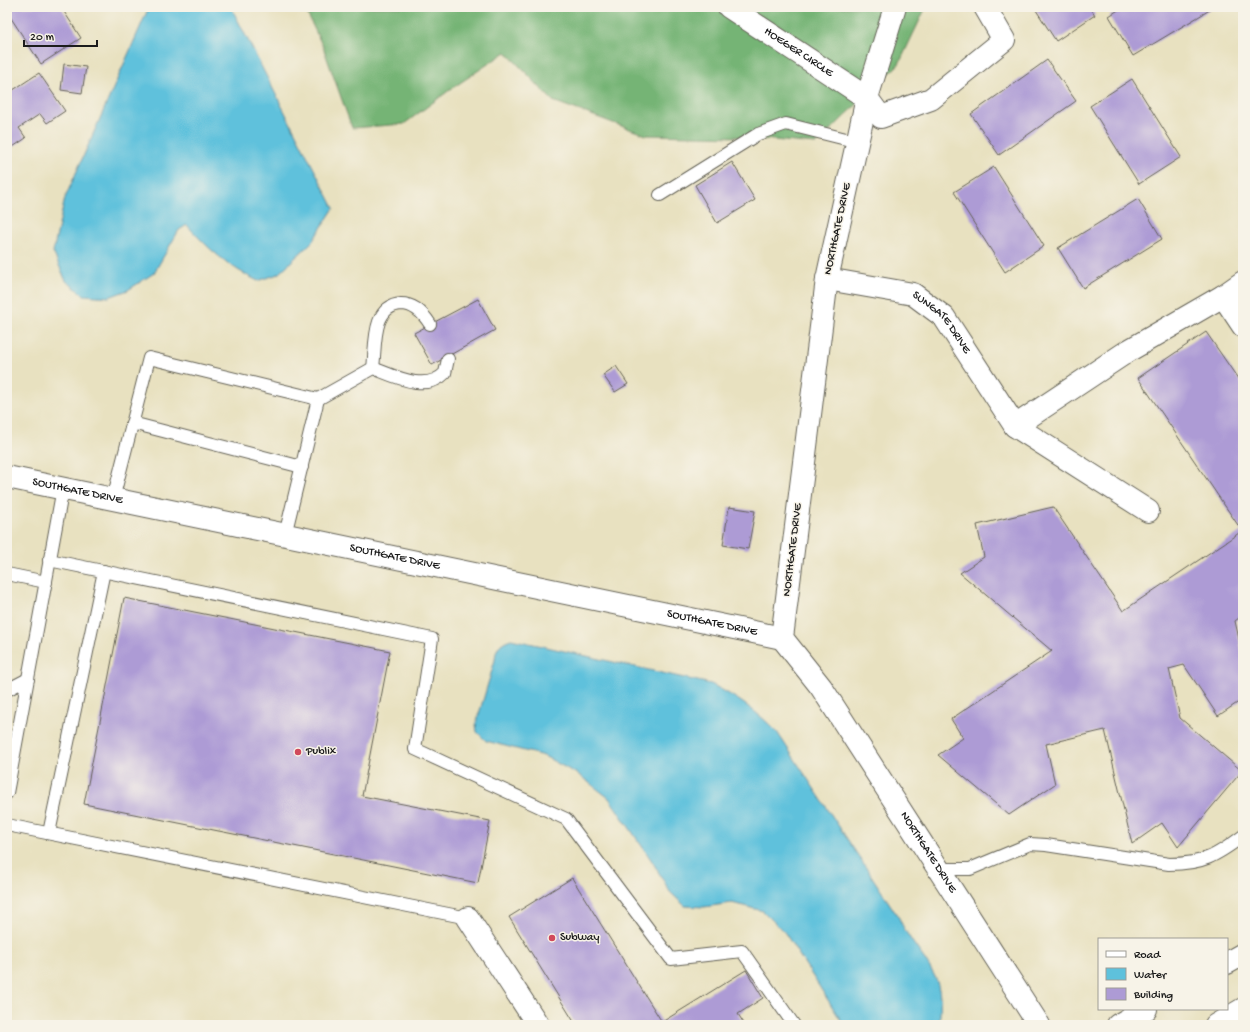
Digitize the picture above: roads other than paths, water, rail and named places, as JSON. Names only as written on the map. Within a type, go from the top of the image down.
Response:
[{"type":"street","name":"HOEGER CIRCLE","points":[[729,7],[867,98],[882,117],[931,99],[1004,40],[985,7]]},
{"type":"street","name":"NORTHGATE DRIVE","points":[[895,7],[867,98],[827,279],[782,638],[821,687],[1039,1025]]},
{"type":"street","name":"SUNGATE DRIVE","points":[[827,279],[913,294],[944,317],[1015,426],[1148,511]]},
{"type":"street","points":[[1015,426],[1128,351],[1223,296],[1243,282]]},
{"type":"street","points":[[1223,296],[1243,326]]},
{"type":"street","name":"SOUTHGATE DRIVE","points":[[7,477],[782,638]]},
{"type":"street","points":[[468,918],[538,1025]]},
{"type":"street","points":[[1228,962],[1243,954]]},
{"type":"street","points":[[1216,1025],[1243,1009]]},
{"type":"street","points":[[1118,1025],[1144,1010]]},
{"type":"lane","points":[[660,195],[758,134],[786,124],[858,142]]},
{"type":"lane","points":[[373,368],[378,323],[383,313],[388,309],[394,305],[405,304],[413,306],[422,313],[430,324]]},
{"type":"lane","points":[[113,499],[149,358],[318,399],[373,368],[395,376],[426,383],[434,381],[445,373],[448,359]]},
{"type":"lane","points":[[285,535],[318,399]]},
{"type":"lane","points":[[132,423],[302,467]]},
{"type":"lane","points":[[7,793],[63,488]]},
{"type":"lane","points":[[49,560],[432,639],[415,749],[566,819],[670,959],[742,951],[794,1025]]},
{"type":"lane","points":[[49,833],[104,571]]},
{"type":"lane","points":[[7,574],[46,582]]},
{"type":"lane","points":[[7,690],[28,679]]},
{"type":"lane","points":[[7,825],[468,918]]},
{"type":"lane","points":[[938,869],[970,869],[1030,844],[1046,845],[1169,864],[1189,864],[1208,859],[1243,836]]},
{"type":"water","points":[[149,7],[231,7],[334,208],[312,242],[278,274],[258,281],[248,276],[220,257],[187,225],[179,230],[154,273],[128,290],[109,297],[84,295],[66,281],[53,252],[65,198]]},
{"type":"water","points":[[511,639],[711,684],[738,699],[762,717],[777,732],[899,918],[933,973],[939,992],[939,1025],[844,1025],[785,933],[763,911],[732,903],[704,907],[685,906],[670,892],[652,861],[609,798],[579,775],[544,756],[486,741],[477,732],[476,724],[497,649],[501,644]]},
{"type":"place","name":"Publix","points":[[298,752]]},
{"type":"place","name":"Subway","points":[[552,938]]}]
